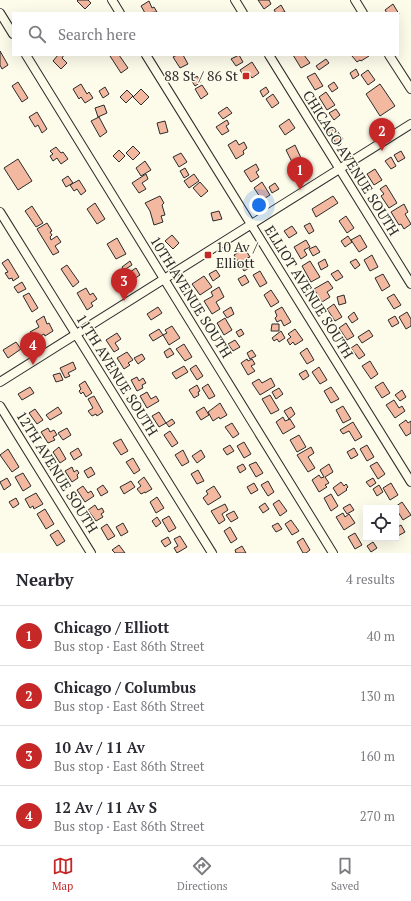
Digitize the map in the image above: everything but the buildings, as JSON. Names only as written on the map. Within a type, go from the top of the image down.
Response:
[{"type":"street","points":[[112,0],[119,12]]},
{"type":"street","points":[[235,0],[242,12]]},
{"type":"street","points":[[355,0],[362,12]]},
{"type":"street","points":[[0,13],[12,32]]},
{"type":"street","name":"10TH AVENUE SOUTH","points":[[27,56],[333,553]]},
{"type":"street","name":"ELLIOT AVENUE SOUTH","points":[[147,56],[411,482]]},
{"type":"street","name":"CHICAGO AVENUE SOUTH","points":[[270,56],[411,284]]},
{"type":"street","points":[[391,56],[411,89]]},
{"type":"street","points":[[0,382],[411,124]]},
{"type":"street","name":"11TH AVENUE SOUTH","points":[[0,212],[212,553]]},
{"type":"street","name":"12TH AVENUE SOUTH","points":[[0,406],[92,553]]},
{"type":"place","name":"88 St / 86 St","points":[[246,76]]},
{"type":"place","name":"Chicago / Columbus","points":[[382,151]]},
{"type":"place","name":"Chicago / Elliott","points":[[300,190]]},
{"type":"place","name":"10 Av / Elliott","points":[[208,255]]},
{"type":"place","name":"10 Av / 11 Av","points":[[124,301]]},
{"type":"place","name":"12 Av / 11 Av S","points":[[33,365]]}]
